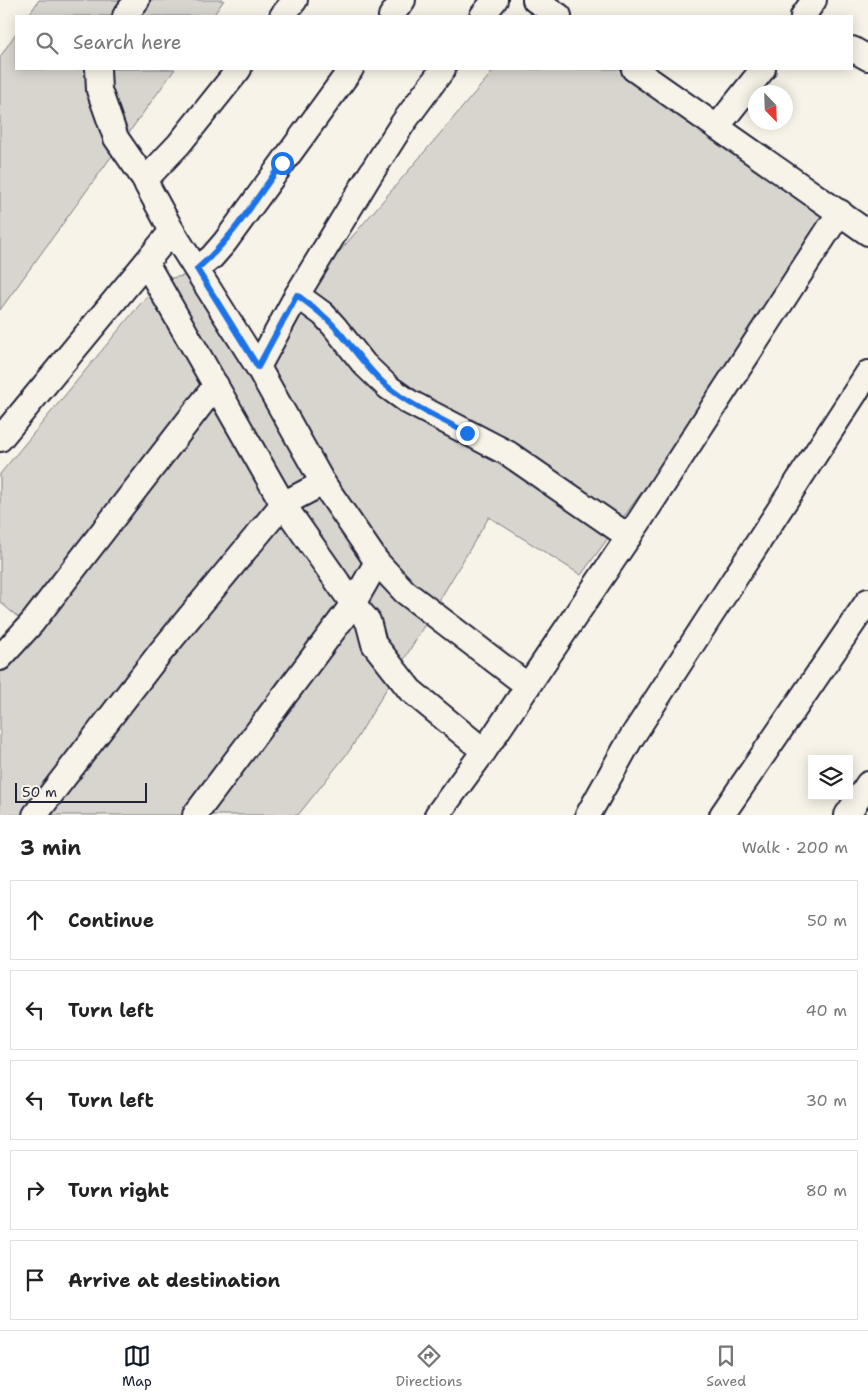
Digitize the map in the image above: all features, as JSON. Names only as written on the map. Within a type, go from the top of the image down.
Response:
[{"type":"street","points":[[126,15],[137,0]]},
{"type":"street","points":[[283,15],[295,0]]},
{"type":"street","points":[[392,15],[403,0]]},
{"type":"street","points":[[483,15],[496,0]]},
{"type":"street","points":[[535,0],[557,15]]},
{"type":"street","points":[[804,15],[814,0]]},
{"type":"street","points":[[853,50],[868,58]]},
{"type":"street","points":[[98,70],[99,90],[116,138],[145,180],[172,231],[258,367],[323,483],[377,562],[405,592],[528,686]]},
{"type":"street","points":[[145,180],[179,144],[239,70]]},
{"type":"street","points":[[197,269],[212,257],[225,242],[350,70]]},
{"type":"street","points":[[258,367],[297,295],[403,123],[442,70]]},
{"type":"street","points":[[635,70],[868,233]]},
{"type":"street","points":[[718,127],[762,70]]},
{"type":"street","points":[[436,815],[484,751],[629,537],[840,212]]},
{"type":"street","points":[[0,439],[172,231]]},
{"type":"street","points":[[146,263],[283,504],[353,604],[368,621],[374,644],[410,690],[484,751]]},
{"type":"street","points":[[297,295],[328,320],[364,364],[388,387],[410,402],[510,454],[629,537]]},
{"type":"street","points":[[588,815],[630,740],[868,373]]},
{"type":"street","points":[[0,658],[32,623],[216,385]]},
{"type":"street","points":[[35,815],[160,654],[283,504],[323,483]]},
{"type":"street","points":[[195,815],[353,604],[377,562]]},
{"type":"street","points":[[722,815],[868,601]]},
{"type":"street","points":[[847,815],[868,784]]},
{"type":"shaded area","points":[[39,0],[224,0],[214,15],[29,15]]},
{"type":"shaded area","points":[[15,34],[15,70],[174,70],[0,310],[0,57]]},
{"type":"shaded area","points":[[494,70],[634,70],[840,221],[581,575],[489,517],[350,750],[298,815],[0,815],[0,656],[26,624],[0,602],[0,474],[160,280],[189,275],[260,345]]},
{"type":"route","points":[[282,163],[225,242],[212,257],[197,269],[258,367],[297,295],[323,314],[364,364],[388,387],[410,402],[467,433]]}]
